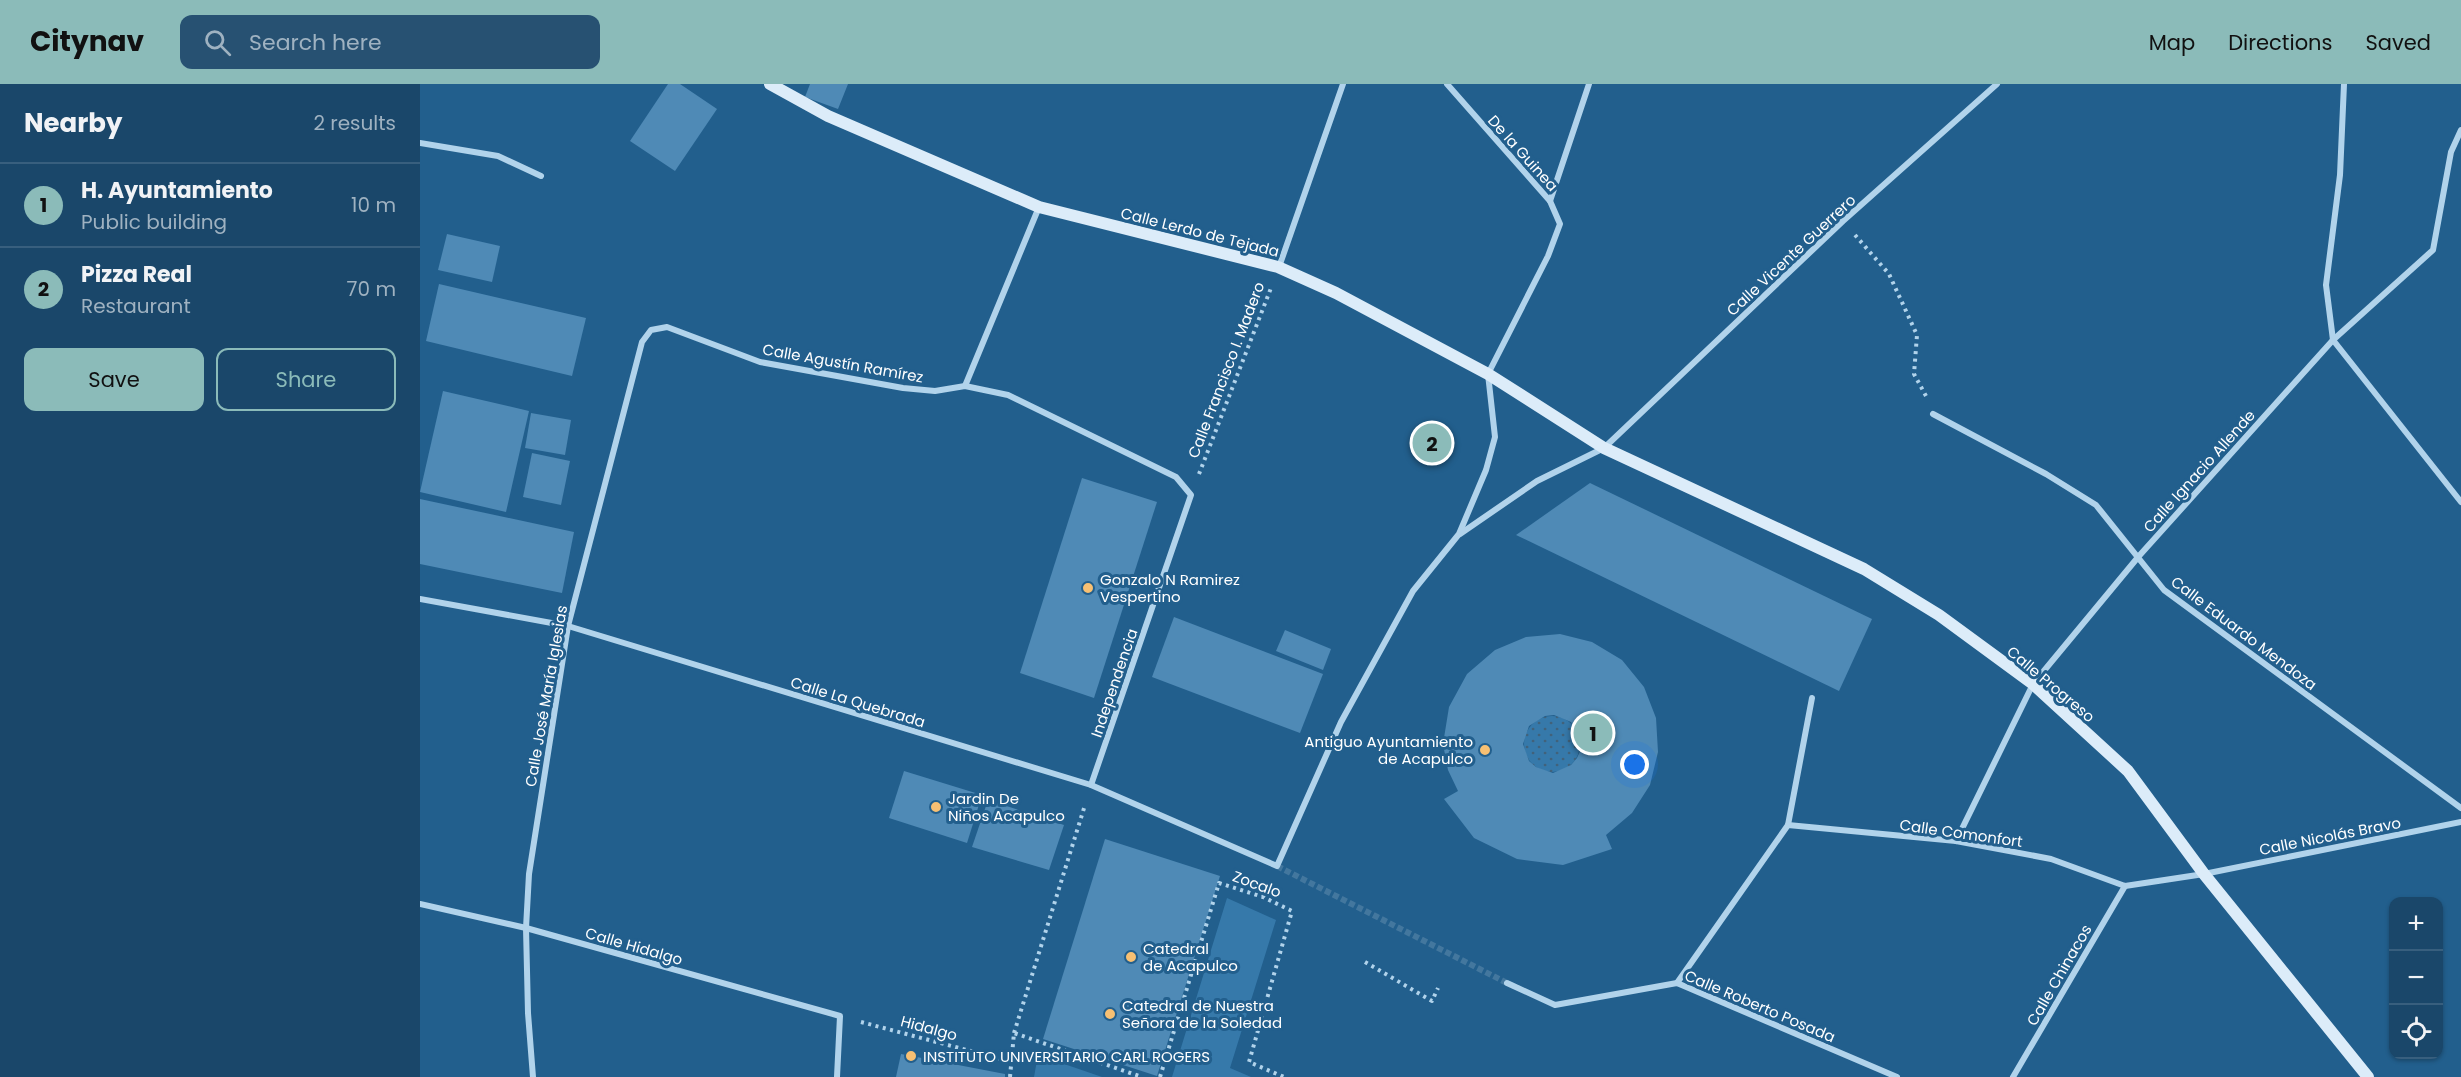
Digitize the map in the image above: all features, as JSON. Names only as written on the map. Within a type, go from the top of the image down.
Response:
[{"type":"street","name":"Calle Lerdo de Tejada","points":[[770,84],[828,116],[1039,207],[1278,267],[1336,293],[1488,374],[1604,448]]},
{"type":"street","name":"Calle Francisco I. Madero","points":[[1278,267],[1343,84]]},
{"type":"street","name":"De la Guinea","points":[[1446,84],[1550,201],[1560,224],[1548,256],[1488,374]]},
{"type":"street","points":[[1550,201],[1589,84]]},
{"type":"street","name":"Calle Vicente Guerrero","points":[[1459,534],[1537,482],[1604,448],[1843,221],[1997,84]]},
{"type":"street","points":[[2344,84],[2340,175],[2326,285],[2333,340],[2461,502]]},
{"type":"street","name":"Calle Ignacio Allende","points":[[1956,841],[2033,684],[2139,556],[2333,340],[2433,250],[2451,152],[2461,130]]},
{"type":"street","points":[[420,143],[498,156],[541,176]]},
{"type":"street","points":[[1039,207],[965,386],[1008,395],[1176,477],[1191,495]]},
{"type":"street","name":"Calle Agustín Ramírez","points":[[651,330],[667,327],[760,362],[903,388],[935,391],[965,386]]},
{"type":"street","name":"Calle José María Iglesias","points":[[533,1077],[528,1013],[526,928],[529,874],[568,626],[642,342],[651,330]]},
{"type":"street","points":[[1459,534],[1486,470],[1495,437],[1488,374]]},
{"type":"street","name":"Calle Eduardo Mendoza","points":[[1933,414],[2046,474],[2096,505],[2164,590],[2461,808]]},
{"type":"street","name":"Calle Progreso","points":[[1604,448],[1864,569],[1939,615],[2033,684],[2128,771],[2204,874],[2368,1077]]},
{"type":"street","name":"Independencia","points":[[1091,785],[1191,495]]},
{"type":"street","name":"Calle La Quebrada","points":[[420,599],[568,626],[1091,785],[1277,866],[1341,723],[1413,591],[1459,534]]},
{"type":"street","points":[[1677,983],[1788,825],[1812,698]]},
{"type":"street","name":"Calle Nicolás Bravo","points":[[2125,886],[2204,874],[2461,822]]},
{"type":"street","name":"Calle Comonfort","points":[[1788,825],[1956,841],[2052,859],[2125,886]]},
{"type":"street","name":"Calle Chinacos","points":[[2013,1077],[2125,886]]},
{"type":"street","name":"Calle Hidalgo","points":[[420,904],[526,928],[840,1016]]},
{"type":"street","name":"Calle Roberto Posada","points":[[1507,983],[1555,1005],[1677,983],[1897,1077]]},
{"type":"street","points":[[837,1077],[840,1016]]},
{"type":"path","points":[[1843,221],[1889,274],[1917,335],[1914,374],[1933,414]]},
{"type":"path","name":"Calle Francisco I. Madero","points":[[1191,495],[1278,267]]},
{"type":"path","points":[[1010,1077],[1014,1033],[1091,785]]},
{"type":"path","name":"Zocalo","points":[[1160,1077],[1219,883],[1263,897],[1292,910],[1249,1062],[1284,1077]]},
{"type":"path","points":[[1365,963],[1432,1001],[1438,987]]},
{"type":"path","name":"Hidalgo","points":[[840,1016],[1012,1062]]},
{"type":"path","points":[[1014,1033],[1142,1077]]},
{"type":"shaded area","points":[[1546,716],[1558,716],[1568,720],[1576,728],[1580,744],[1576,760],[1568,768],[1558,772],[1546,772],[1536,768],[1528,760],[1524,750],[1524,738],[1528,728],[1536,720]]},
{"type":"shaded area","points":[[1227,898],[1276,920],[1230,1068],[1251,1077],[1172,1077]]},
{"type":"shaded area","points":[[1038,1055],[1102,1077],[1034,1077]]},
{"type":"building","points":[[668,84],[680,84],[717,109],[675,171],[630,141]]},
{"type":"building","points":[[810,84],[848,84],[838,109],[805,97]]},
{"type":"building","points":[[447,234],[500,246],[492,282],[438,270]]},
{"type":"building","points":[[439,284],[586,318],[572,376],[426,341]]},
{"type":"building","points":[[443,391],[529,411],[506,512],[420,492]]},
{"type":"building","points":[[531,413],[571,420],[565,455],[525,448]]},
{"type":"building","points":[[532,453],[570,461],[561,505],[523,497]]},
{"type":"building","name":"Gonzalo N Ramirez Vespertino","points":[[1082,478],[1157,502],[1094,698],[1020,673]]},
{"type":"building","points":[[1590,483],[1872,619],[1839,691],[1516,535]]},
{"type":"building","points":[[420,499],[574,532],[562,593],[420,564]]},
{"type":"building","points":[[1174,617],[1323,674],[1300,733],[1152,677]]},
{"type":"building","points":[[1285,630],[1331,649],[1323,670],[1276,651]]},
{"type":"building","name":"Antiguo Ayuntamiento de Acapulco","points":[[1560,634],[1592,642],[1622,660],[1644,687],[1656,718],[1658,752],[1650,785],[1632,813],[1606,835],[1612,849],[1563,865],[1517,859],[1474,838],[1444,799],[1458,791],[1448,770],[1443,744],[1449,707],[1467,674],[1495,650],[1526,637]],"holes":[[[1554,715],[1571,722],[1581,739],[1581,749],[1571,765],[1553,773],[1536,767],[1529,761],[1523,744],[1529,726],[1545,716]]]},
{"type":"building","name":"Jardin De Niños Acapulco","points":[[904,771],[982,795],[967,843],[889,818]]},
{"type":"building","points":[[988,800],[1064,825],[1049,870],[972,847]]},
{"type":"building","name":"Catedral de Acapulco","points":[[1105,839],[1220,876],[1157,1076],[1043,1039]]},
{"type":"building","points":[[901,1054],[1005,1074],[1005,1077],[896,1077]]},
{"type":"tunnel","points":[[1277,866],[1507,983]]},
{"type":"place","name":"Pizza Real","points":[[1432,443]]},
{"type":"place","name":"Gonzalo N Ramirez Vespertino","points":[[1088,588]]},
{"type":"place","name":"H. Ayuntamiento","points":[[1593,733]]},
{"type":"place","name":"Antiguo Ayuntamiento de Acapulco","points":[[1485,750]]},
{"type":"place","name":"Jardin De Niños Acapulco","points":[[936,807]]},
{"type":"place","name":"Catedral de Acapulco","points":[[1131,957]]},
{"type":"place","name":"Catedral de Nuestra Señora de la Soledad","points":[[1110,1014]]},
{"type":"place","name":"INSTITUTO UNIVERSITARIO CARL ROGERS","points":[[911,1056]]}]
